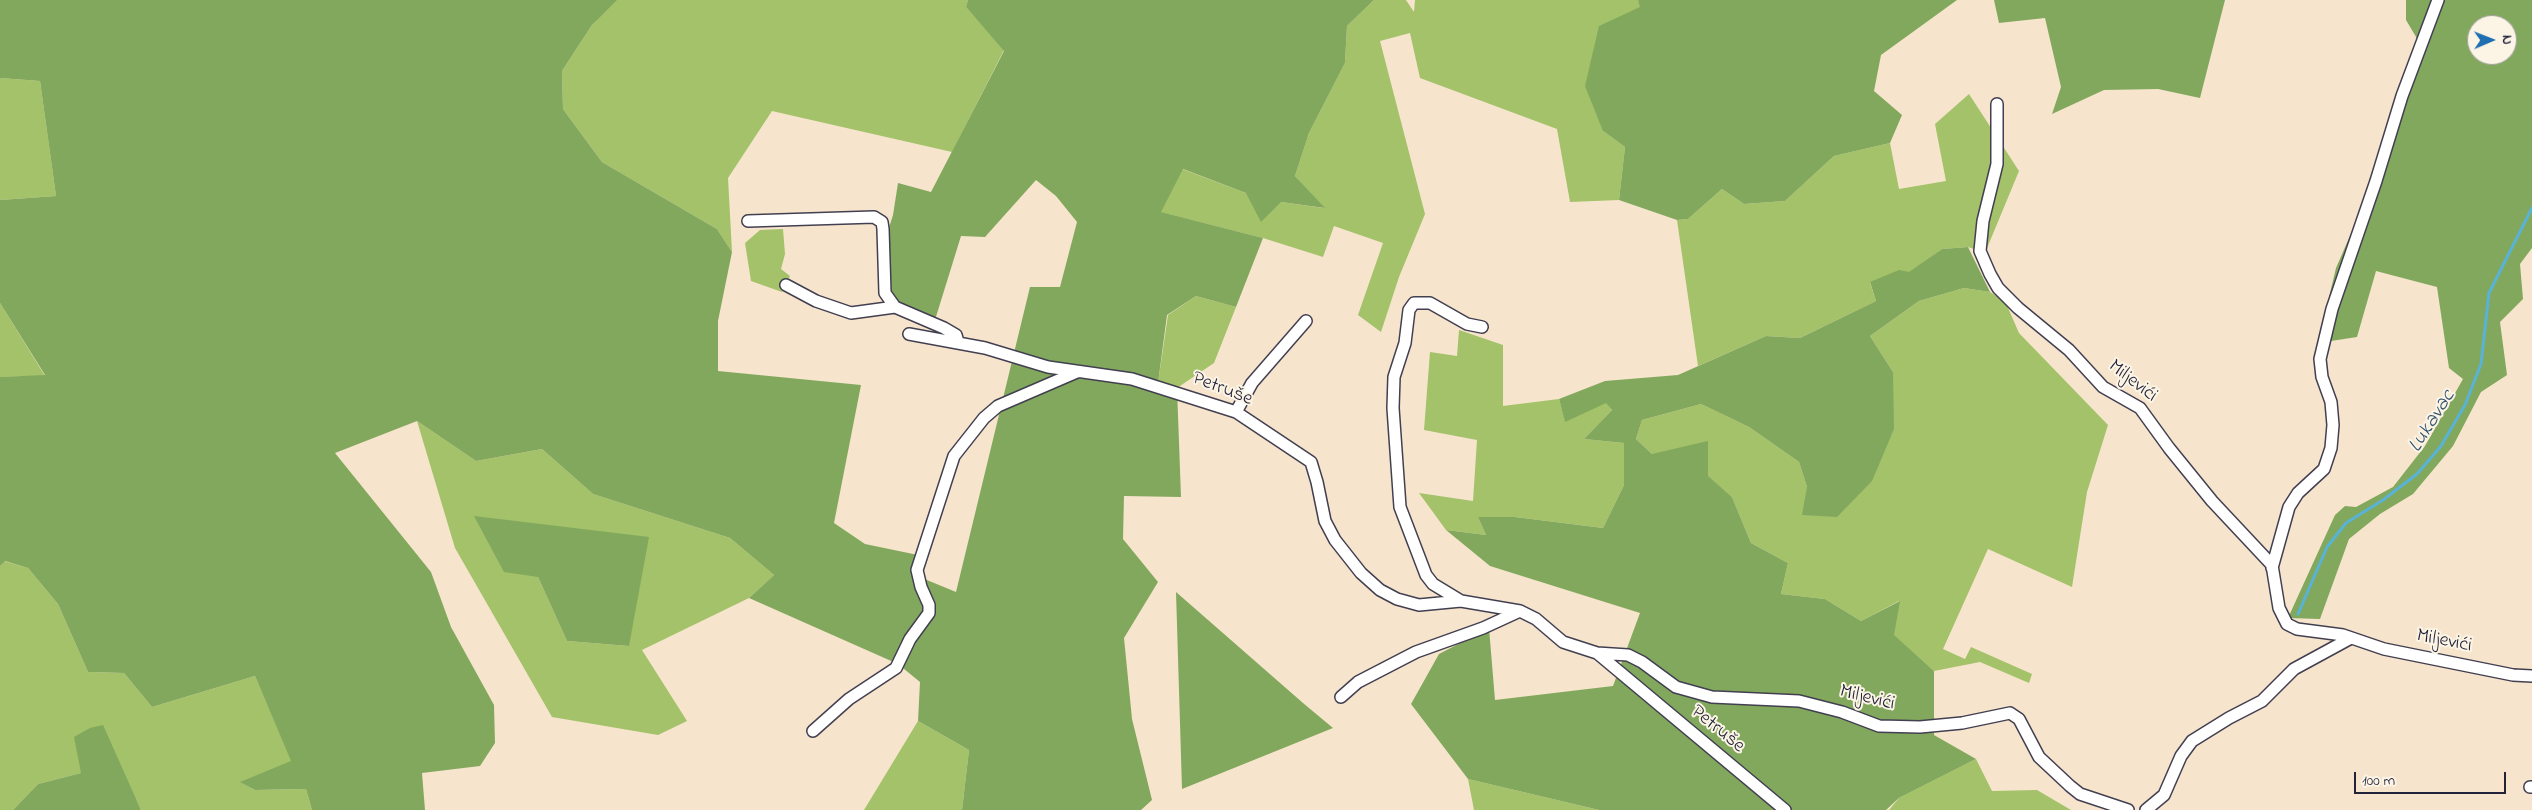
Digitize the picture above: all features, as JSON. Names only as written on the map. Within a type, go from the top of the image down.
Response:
[{"type":"street","points":[[2272,568],[2289,507],[2298,493],[2324,469],[2331,448],[2333,425],[2330,402],[2322,377],[2320,359],[2332,309],[2402,96],[2438,0]]},
{"type":"street","name":"Miljevići","points":[[1997,104],[1997,164],[1983,221],[1980,251],[1983,262],[1998,288],[2018,308],[2069,350],[2103,387],[2140,408],[2169,448],[2212,501],[2258,548],[2272,568],[2279,608],[2288,624],[2297,629],[2337,634],[2384,650],[2513,675],[2532,676]]},
{"type":"street","points":[[748,220],[874,217],[882,222],[885,292],[895,307]]},
{"type":"street","points":[[786,285],[816,302],[852,314],[895,307],[944,328],[956,335],[958,342]]},
{"type":"street","name":"Petruše","points":[[1461,602],[1433,584],[1426,575],[1400,507],[1393,408],[1394,377],[1405,343],[1409,310],[1414,303],[1430,303],[1467,324],[1482,327]]},
{"type":"street","points":[[1236,412],[1252,384],[1306,321]]},
{"type":"street","name":"Petruše","points":[[909,334],[985,348],[1048,367],[1132,379],[1236,412],[1311,462],[1325,521],[1348,558],[1380,590],[1397,598],[1420,605],[1461,602],[1528,613],[1563,642],[1597,653],[1784,810]]},
{"type":"street","points":[[812,731],[842,704],[896,668],[910,639],[929,613],[929,605],[921,587],[917,570],[954,456],[984,418],[998,406],[1078,371]]},
{"type":"street","points":[[1341,697],[1358,682],[1416,652],[1483,628],[1520,611]]},
{"type":"street","points":[[2146,810],[2164,795],[2181,756],[2192,741],[2229,718],[2262,701],[2294,669],[2350,638]]},
{"type":"street","name":"Miljevići","points":[[1597,653],[1628,655],[1642,662],[1676,687],[1712,697],[1799,701],[1842,712],[1879,726],[1929,726],[1962,723],[2010,713],[2019,719],[2039,758],[2075,790],[2080,794],[2128,810]]},
{"type":"street","points":[[1622,675],[1621,663],[1628,655]]},
{"type":"green space","points":[[0,0],[617,0],[592,25],[562,71],[563,109],[602,162],[717,229],[732,252],[718,321],[718,371],[861,385],[834,523],[865,544],[918,555],[922,578],[956,592],[1030,287],[1060,287],[1077,222],[1056,196],[1036,180],[985,237],[961,236],[935,320],[904,309],[888,295],[887,234],[893,215],[898,183],[931,192],[1004,51],[966,7],[968,0],[1374,0],[1347,26],[1345,63],[1309,133],[1295,176],[1325,208],[1281,202],[1261,222],[1246,193],[1183,169],[1161,212],[1263,238],[1236,307],[1196,296],[1167,315],[1158,383],[1177,388],[1181,497],[1124,496],[1123,539],[1158,582],[1124,638],[1132,719],[1152,800],[1141,810],[962,810],[969,750],[918,721],[920,682],[898,664],[749,598],[774,575],[730,538],[593,494],[542,449],[476,461],[417,421],[335,453],[431,572],[451,627],[494,705],[495,743],[480,766],[422,773],[425,810],[312,810],[306,789],[255,790],[240,782],[291,761],[255,676],[152,707],[124,673],[88,672],[58,604],[28,568],[5,561],[0,566],[0,377],[45,375],[0,303],[0,200],[56,196],[40,81],[0,78]]},
{"type":"green space","points":[[615,0],[968,0],[966,7],[1004,50],[952,152],[772,111],[728,178],[732,252],[717,229],[602,162],[563,109],[562,71],[592,25]]},
{"type":"green space","points":[[1374,0],[1406,0],[1414,12],[1415,0],[1638,0],[1641,7],[1603,131],[1625,147],[1619,200],[1570,202],[1557,129],[1420,78],[1410,33],[1380,41],[1425,214],[1399,277],[1381,332],[1358,315],[1383,243],[1334,226],[1323,257],[1263,238],[1160,212],[1182,169],[1246,193],[1281,202],[1324,208],[1295,176],[1309,133],[1345,63],[1347,26]]},
{"type":"green space","points":[[1638,0],[1957,0],[1881,55],[1874,91],[1902,115],[1890,143],[1834,156],[1785,201],[1744,204],[1722,189],[1688,219],[1677,220],[1619,200],[1625,147],[1603,131],[1585,86],[1599,26],[1640,7]]},
{"type":"green space","points":[[1994,0],[2225,0],[2200,98],[2158,89],[2104,90],[2052,114],[2061,87],[2045,18],[1999,23]]},
{"type":"green space","points":[[2406,0],[2532,0],[2532,248],[2520,264],[2523,299],[2500,322],[2507,375],[2481,392],[2453,446],[2413,494],[2380,514],[2349,539],[2320,619],[2288,618],[2335,515],[2345,506],[2356,507],[2393,487],[2425,446],[2463,379],[2449,368],[2437,287],[2376,271],[2357,337],[2318,343],[2336,268],[2391,141],[2422,47],[2406,20]]},
{"type":"green space","points":[[0,78],[40,81],[56,196],[0,200]]},
{"type":"green space","points":[[1969,94],[2019,171],[1985,253],[1968,247],[1942,249],[1909,273],[1870,283],[1876,301],[1800,338],[1766,336],[1698,366],[1677,220],[1688,219],[1722,189],[1744,204],[1785,201],[1834,156],[1890,143],[1899,189],[1946,181],[1935,124]]},
{"type":"green space","points":[[783,229],[785,254],[781,269],[790,276],[782,292],[751,281],[745,243],[760,230]]},
{"type":"green space","points":[[1968,247],[1990,292],[1964,288],[1919,301],[1870,336],[1893,372],[1894,429],[1872,481],[1837,517],[1802,515],[1807,487],[1799,462],[1749,427],[1701,404],[1642,420],[1636,439],[1652,454],[1708,441],[1708,476],[1732,497],[1751,543],[1788,563],[1781,594],[1825,599],[1861,621],[1900,601],[1894,635],[1934,671],[1934,735],[1976,759],[1899,798],[1886,810],[1599,810],[1468,779],[1411,704],[1439,654],[1489,628],[1495,700],[1613,686],[1640,613],[1490,566],[1446,530],[1486,535],[1478,517],[1515,517],[1603,528],[1624,485],[1624,443],[1584,439],[1612,410],[1606,403],[1565,422],[1559,399],[1605,381],[1678,375],[1766,336],[1800,338],[1876,301],[1870,282],[1899,270],[1909,272],[1942,249]]},
{"type":"green space","points":[[1964,288],[1990,292],[2005,301],[2019,333],[2108,425],[2087,492],[2072,587],[1988,549],[1943,649],[1965,659],[1971,647],[2032,674],[2029,683],[1980,662],[1934,671],[1893,635],[1899,601],[1861,621],[1825,599],[1781,594],[1788,563],[1751,543],[1732,497],[1707,476],[1652,454],[1636,439],[1642,420],[1701,404],[1749,427],[1799,462],[1807,487],[1893,372],[1870,336],[1919,301]]},
{"type":"green space","points":[[1196,296],[1236,307],[1214,363],[1177,388],[1158,383],[1168,315]]},
{"type":"green space","points":[[0,303],[45,376],[0,377]]},
{"type":"green space","points":[[1459,330],[1503,345],[1503,406],[1559,399],[1565,421],[1606,402],[1612,410],[1584,439],[1624,443],[1624,485],[1603,528],[1515,517],[1478,517],[1486,535],[1446,530],[1419,493],[1473,501],[1477,440],[1424,430],[1430,352],[1457,356]]},
{"type":"green space","points":[[417,421],[476,461],[542,449],[593,494],[730,538],[774,575],[749,598],[642,650],[687,721],[658,735],[552,717],[455,548]],"holes":[[[538,577],[629,646],[567,641]]]},
{"type":"green space","points":[[474,516],[649,537],[629,646],[567,641],[538,577],[504,572]]},
{"type":"green space","points":[[4,561],[28,568],[58,604],[88,672],[124,673],[152,707],[255,676],[292,762],[241,782],[255,790],[306,789],[312,810],[141,810],[122,770],[81,773],[38,784],[13,810],[0,810],[0,566]]},
{"type":"green space","points":[[1176,592],[1303,703],[1333,728],[1182,789]]},
{"type":"green space","points":[[918,721],[969,750],[962,810],[864,810]]},
{"type":"green space","points":[[103,725],[141,810],[13,810],[38,784],[81,773],[74,737],[90,728]]},
{"type":"green space","points":[[1976,759],[1992,791],[2037,790],[2071,810],[1889,810],[1899,798]]},
{"type":"green space","points":[[1468,779],[1599,810],[1474,810]]},
{"type":"waterway","name":"Lukavac","points":[[2298,614],[2327,547],[2346,523],[2383,500],[2417,474],[2441,446],[2465,405],[2481,364],[2489,293],[2532,208]]}]
